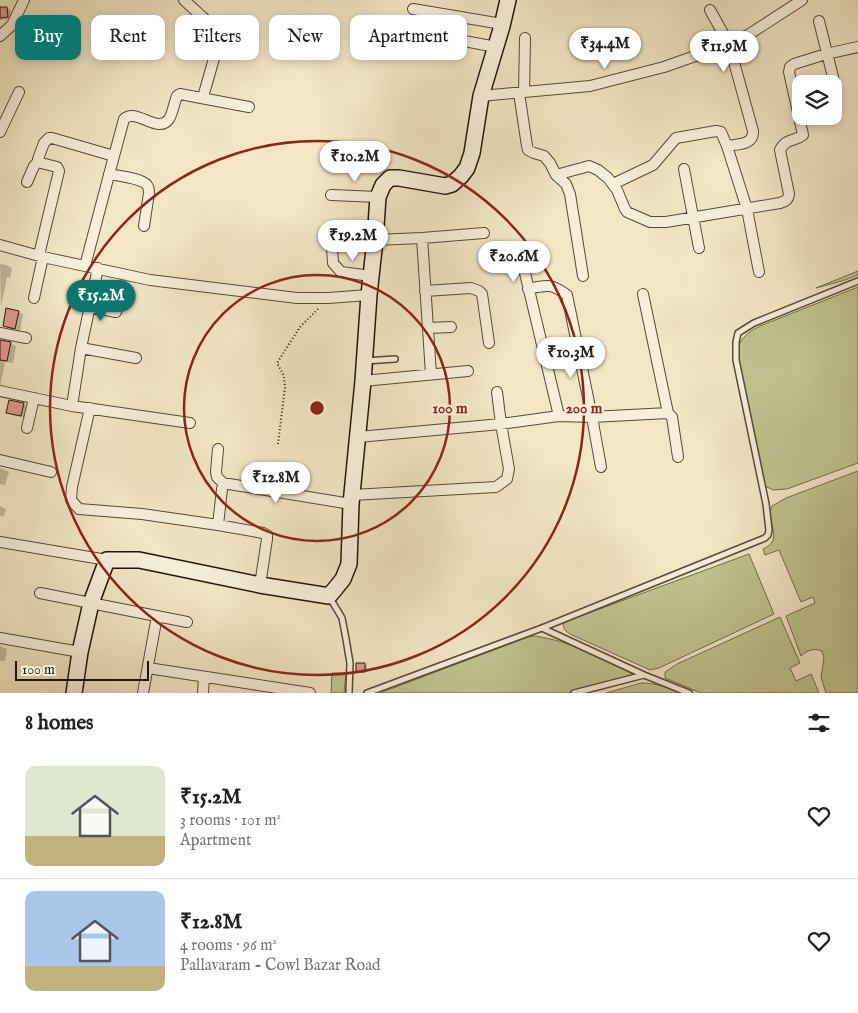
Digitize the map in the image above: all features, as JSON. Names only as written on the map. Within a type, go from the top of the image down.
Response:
[{"type":"street","points":[[0,36],[12,25],[24,0]]},
{"type":"street","points":[[184,0],[221,34],[203,98]]},
{"type":"street","points":[[0,542],[107,560],[139,560],[260,585],[328,596],[343,579],[349,564],[351,500],[378,197],[383,185],[390,178],[445,186],[452,184],[467,168],[472,153],[481,96],[508,0]]},
{"type":"street","points":[[481,96],[590,86],[664,67],[729,44],[748,35],[802,0]]},
{"type":"street","points":[[413,10],[502,24]]},
{"type":"street","points":[[710,10],[729,44],[753,135],[748,142],[727,146]]},
{"type":"street","points":[[819,21],[832,75]]},
{"type":"street","points":[[525,38],[521,93],[527,146],[528,150],[544,156],[556,175],[566,184],[570,194],[583,276]]},
{"type":"street","points":[[467,42],[496,47]]},
{"type":"street","points":[[556,175],[589,166],[598,170],[613,184],[627,212],[650,222],[693,218],[786,201],[789,194],[780,150],[784,143],[803,135],[789,72],[790,66],[826,54],[858,47]]},
{"type":"street","points":[[0,132],[19,92]]},
{"type":"street","points":[[85,266],[124,119],[127,116],[132,115],[157,124],[163,124],[168,119],[177,96],[180,94],[249,107]]},
{"type":"street","points":[[613,184],[653,165],[676,138],[716,130],[721,132],[747,209],[760,272]]},
{"type":"street","points":[[27,182],[34,166],[39,161],[44,143],[49,138],[114,156]]},
{"type":"street","points":[[34,298],[59,171],[57,167],[39,161]]},
{"type":"street","points":[[684,169],[699,248]]},
{"type":"street","points":[[109,174],[140,181],[149,188],[144,226]]},
{"type":"street","points":[[330,195],[378,197]]},
{"type":"street","points":[[375,240],[484,233]]},
{"type":"street","points":[[422,238],[431,374]]},
{"type":"street","points":[[0,245],[150,280],[297,298],[369,295]]},
{"type":"street","points":[[332,248],[333,263],[341,272],[371,276]]},
{"type":"street","points":[[520,252],[560,416]]},
{"type":"street","points":[[72,406],[81,348],[98,268]]},
{"type":"street","points":[[528,289],[548,285],[558,288],[567,295],[601,466]]},
{"type":"street","points":[[425,291],[471,288],[479,291],[482,294],[489,343]]},
{"type":"street","points":[[643,294],[668,413],[672,418],[678,457]]},
{"type":"street","points":[[90,307],[116,312]]},
{"type":"street","points":[[428,328],[451,327]]},
{"type":"street","points":[[0,333],[26,338]]},
{"type":"street","points":[[81,348],[136,358]]},
{"type":"street","points":[[363,381],[468,371]]},
{"type":"street","points":[[0,391],[72,406],[190,423]]},
{"type":"street","points":[[218,449],[216,472],[217,477],[224,484],[351,500],[496,487],[507,479],[509,469],[496,392]]},
{"type":"street","points":[[27,428],[34,398]]},
{"type":"street","points":[[90,408],[72,487],[71,500],[79,509],[142,514],[263,533],[267,535],[267,539],[260,585]]},
{"type":"street","points":[[358,437],[501,424],[560,416],[592,417],[668,413]]},
{"type":"street","points":[[0,460],[51,472]]},
{"type":"street","points":[[218,525],[224,484]]},
{"type":"street","points":[[74,693],[80,652],[91,603],[107,560]]},
{"type":"street","points":[[40,593],[187,622]]},
{"type":"street","points":[[143,693],[157,616]]},
{"type":"street","points":[[0,638],[80,652]]},
{"type":"street","points":[[148,668],[310,693]]},
{"type":"street","points":[[203,693],[204,677]]},
{"type":"lane","points":[[368,693],[542,628],[765,538],[769,530],[766,504],[736,360],[738,333],[754,323],[858,281]]},
{"type":"lane","points":[[364,360],[396,359]]},
{"type":"lane","points":[[328,596],[342,618],[350,663],[349,693]]},
{"type":"lane","points":[[542,628],[644,675],[689,693]]},
{"type":"lane","points":[[574,693],[644,675]]},
{"type":"path","points":[[278,444],[285,387],[284,376],[277,363],[300,327],[328,298]]},
{"type":"green space","points":[[858,271],[858,275],[816,288]]},
{"type":"green space","points":[[858,287],[858,463],[787,489],[773,490],[763,485],[735,354],[737,349],[744,337],[760,326]]},
{"type":"green space","points":[[858,471],[858,693],[826,693],[821,677],[824,658],[822,651],[811,650],[801,656],[786,616],[815,603],[813,597],[801,602],[779,550],[765,555],[763,549],[773,541],[772,506],[786,498]]},
{"type":"green space","points":[[749,554],[774,614],[659,668],[650,670],[572,635],[564,628],[563,624],[567,621]]},
{"type":"green space","points":[[780,617],[800,663],[790,668],[796,681],[811,674],[819,693],[701,693],[665,678],[665,672],[677,664]]},
{"type":"green space","points":[[534,636],[563,642],[581,649],[627,670],[632,675],[568,693],[380,693],[528,637]]},
{"type":"green space","points":[[332,673],[346,673],[344,693],[331,693]]},
{"type":"green space","points":[[641,683],[661,686],[680,693],[606,693]]},
{"type":"building","points":[[0,7],[7,7],[8,17],[0,18]]},
{"type":"building","points":[[6,308],[19,311],[15,329],[3,326]]},
{"type":"building","points":[[0,340],[11,342],[7,361],[0,360]]},
{"type":"building","points":[[9,400],[24,403],[21,416],[6,413]]},
{"type":"building","points":[[356,663],[365,663],[365,672],[356,672]]}]
